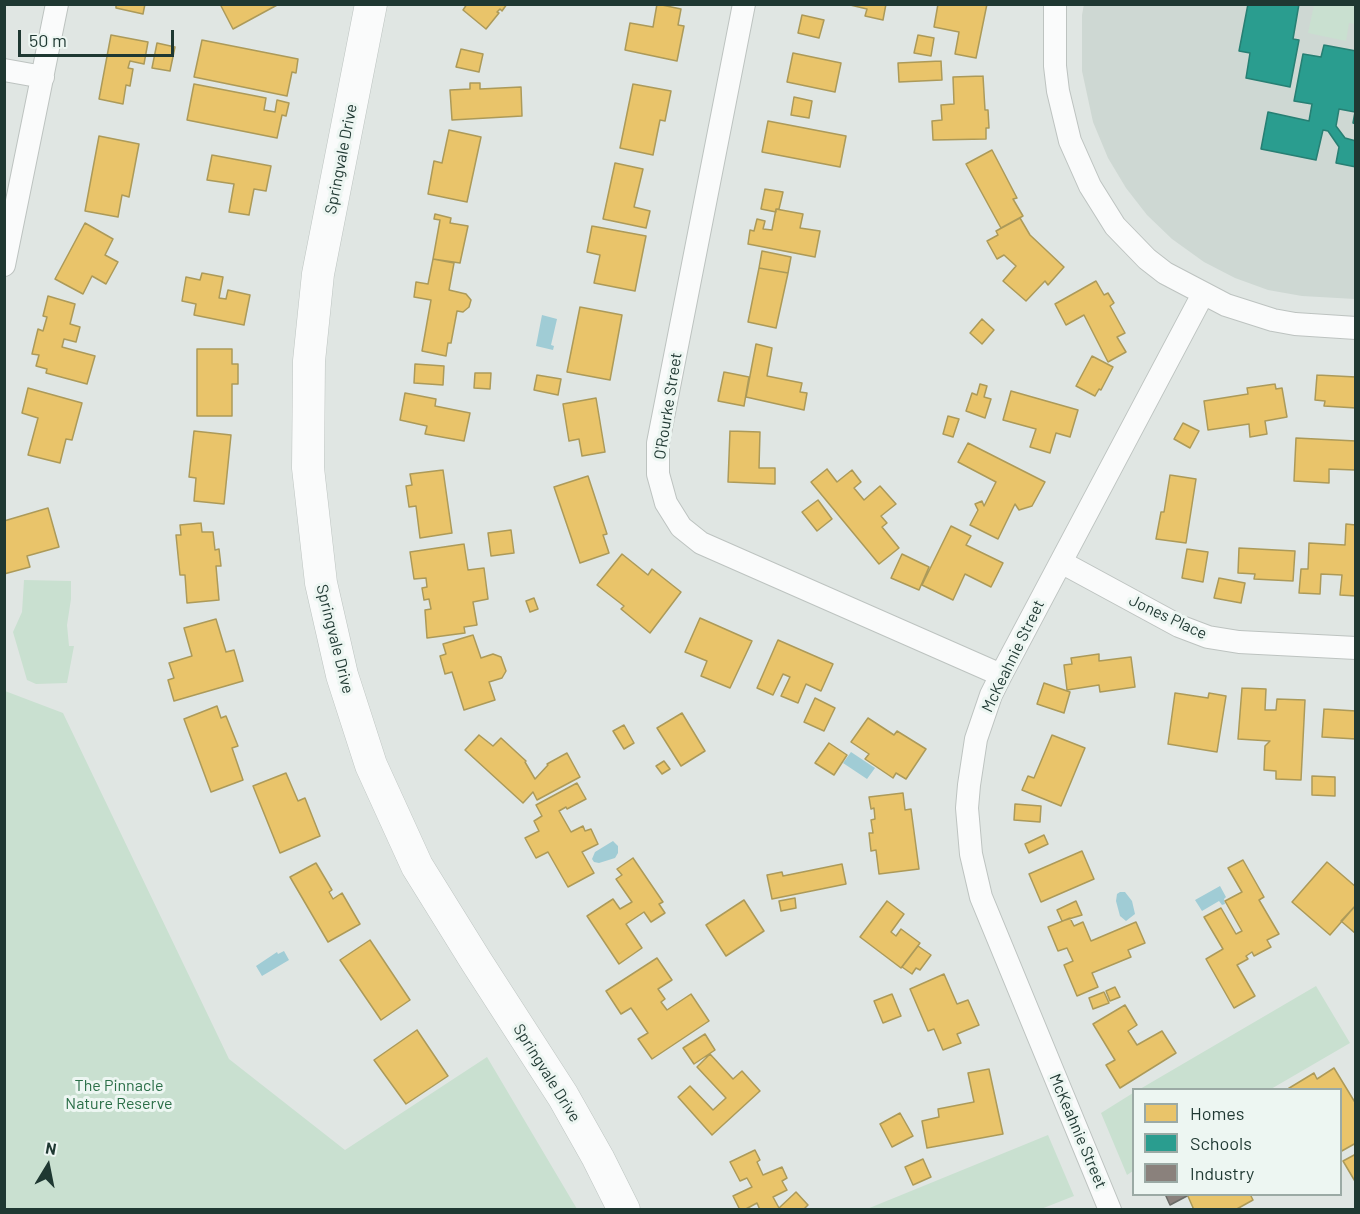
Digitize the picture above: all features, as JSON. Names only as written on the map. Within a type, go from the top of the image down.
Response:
[{"type":"main road","name":"Springvale Drive","points":[[371,4],[319,269],[309,362],[308,468],[321,583],[341,672],[371,765],[417,866],[563,1096],[624,1209]]},
{"type":"street","points":[[4,265],[57,4]]},
{"type":"street","name":"O'Rourke Street","points":[[744,4],[658,443],[658,474],[666,503],[681,527],[701,543],[1001,675]]},
{"type":"street","points":[[1055,4],[1055,66],[1058,92],[1070,141],[1089,186],[1115,226],[1147,259],[1165,273],[1226,305],[1273,320],[1295,324],[1356,328]]},
{"type":"street","points":[[4,70],[43,77]]},
{"type":"street","name":"McKeahnie Street","points":[[1110,1209],[981,897],[971,854],[967,808],[969,785],[976,739],[991,695],[1203,294]]},
{"type":"street","name":"Jones Place","points":[[1060,562],[1179,626],[1208,637],[1239,642],[1356,648]]},
{"type":"shaded area","points":[[1084,4],[1355,5],[1355,299],[1302,296],[1268,290],[1235,278],[1204,262],[1172,239],[1147,215],[1126,188],[1108,158],[1093,122],[1082,71]]},
{"type":"green space","points":[[1314,5],[1355,5],[1355,24],[1349,23],[1346,41],[1308,33]]},
{"type":"green space","points":[[24,580],[71,581],[67,625],[69,646],[74,646],[67,683],[36,684],[27,680],[13,632],[22,612]]},
{"type":"green space","name":"The Pinnacle Nature Reserve","points":[[5,691],[63,713],[229,1059],[345,1150],[487,1057],[577,1209],[5,1209]]},
{"type":"green space","points":[[1316,986],[1350,1043],[1273,1088],[1142,1088]]},
{"type":"green space","points":[[1132,1094],[1132,1172],[1127,1175],[1101,1113]]},
{"type":"green space","points":[[1048,1135],[1074,1196],[1041,1209],[867,1209]]},
{"type":"water","points":[[542,315],[557,319],[551,345],[554,346],[553,350],[536,346]]},
{"type":"water","points":[[851,752],[875,768],[867,779],[843,763]]},
{"type":"water","points":[[613,841],[618,846],[615,858],[599,863],[594,862],[592,859],[595,852]]},
{"type":"water","points":[[1220,886],[1226,897],[1225,904],[1222,905],[1219,901],[1202,911],[1195,900]]},
{"type":"water","points":[[1125,892],[1132,901],[1135,914],[1126,921],[1120,916],[1116,901],[1117,894]]},
{"type":"water","points":[[284,951],[289,960],[262,976],[256,966],[277,952],[278,954]]},
{"type":"building: Homes","points":[[116,4],[145,4],[143,14],[116,8]]},
{"type":"building: Homes","points":[[220,4],[279,4],[233,29]]},
{"type":"building: Homes","points":[[467,4],[507,4],[502,11],[500,9],[497,12],[499,13],[486,29],[463,10]]},
{"type":"building: Homes","points":[[657,4],[681,9],[678,25],[684,26],[677,61],[625,50],[630,23],[653,27]]},
{"type":"building: Homes","points":[[846,4],[886,4],[883,20],[865,16],[867,9]]},
{"type":"building: Homes","points":[[938,4],[987,4],[976,58],[955,54],[959,32],[934,27]]},
{"type":"building: Homes","points":[[802,15],[824,20],[819,38],[798,33]]},
{"type":"building: Homes","points":[[111,35],[148,42],[144,64],[130,61],[128,68],[133,69],[130,86],[126,85],[123,104],[99,99]]},
{"type":"building: Homes","points":[[918,35],[934,38],[931,56],[914,53]]},
{"type":"building: Homes","points":[[202,40],[298,59],[296,73],[292,72],[287,96],[194,77]]},
{"type":"building: Homes","points":[[157,43],[175,47],[170,71],[152,68]]},
{"type":"building: Homes","points":[[461,49],[483,54],[479,72],[456,67]]},
{"type":"building: Homes","points":[[793,53],[841,63],[835,92],[787,82]]},
{"type":"building: Homes","points":[[941,61],[942,80],[899,82],[898,63]]},
{"type":"building: Homes","points":[[983,76],[985,110],[988,110],[989,128],[986,128],[986,139],[933,140],[932,121],[942,120],[941,105],[954,104],[953,77]]},
{"type":"building: Homes","points":[[470,83],[480,83],[480,89],[521,87],[522,116],[452,120],[450,90],[470,89]]},
{"type":"building: Homes","points":[[194,84],[266,98],[264,110],[275,112],[277,100],[289,103],[286,116],[282,115],[277,138],[187,120]]},
{"type":"building: Homes","points":[[633,84],[671,91],[665,121],[660,120],[653,155],[620,148]]},
{"type":"building: Homes","points":[[794,97],[812,101],[809,118],[791,115]]},
{"type":"building: Homes","points":[[768,121],[846,136],[840,167],[762,152]]},
{"type":"building: Homes","points":[[449,130],[481,137],[467,202],[428,194],[434,161],[442,163]]},
{"type":"building: Homes","points":[[99,136],[139,144],[129,197],[122,195],[118,217],[85,211]]},
{"type":"building: Homes","points":[[992,150],[1017,198],[1013,199],[1023,216],[1001,228],[966,164]]},
{"type":"building: Homes","points":[[212,155],[271,166],[266,191],[254,189],[249,215],[229,212],[234,184],[207,180]]},
{"type":"building: Homes","points":[[615,163],[643,169],[634,207],[650,211],[646,228],[603,219]]},
{"type":"building: Homes","points":[[765,189],[783,192],[779,209],[776,209],[776,212],[761,209]]},
{"type":"building: Homes","points":[[776,209],[803,214],[800,228],[820,231],[815,257],[748,244],[750,230],[754,231],[757,219],[765,221],[763,229],[772,230]]},
{"type":"building: Homes","points":[[435,214],[451,218],[450,223],[468,226],[460,263],[433,259],[440,220],[434,219]]},
{"type":"building: Homes","points":[[1020,218],[1030,235],[1064,267],[1048,285],[1045,281],[1026,301],[1003,281],[1016,266],[1004,255],[997,259],[987,241],[998,235],[996,231]]},
{"type":"building: Homes","points":[[85,223],[113,239],[105,255],[118,262],[106,284],[92,276],[83,294],[55,279]]},
{"type":"building: Homes","points":[[592,226],[646,236],[635,291],[594,283],[600,255],[587,252]]},
{"type":"building: Homes","points":[[762,251],[791,257],[788,273],[759,268]]},
{"type":"building: Homes","points":[[433,259],[454,263],[449,290],[466,294],[471,300],[469,307],[463,312],[457,311],[446,356],[422,351],[431,300],[414,297],[416,282],[428,284]]},
{"type":"building: Homes","points":[[759,268],[788,273],[776,328],[748,322]]},
{"type":"building: Homes","points":[[202,273],[223,277],[219,298],[226,299],[228,290],[250,295],[244,325],[194,315],[196,304],[182,301],[186,277],[200,280]]},
{"type":"building: Homes","points":[[1096,281],[1104,295],[1108,293],[1114,303],[1110,306],[1125,333],[1117,337],[1126,352],[1108,362],[1084,315],[1066,325],[1055,304]]},
{"type":"building: Homes","points":[[48,296],[75,304],[70,324],[80,327],[76,342],[64,339],[62,347],[95,356],[87,384],[46,373],[47,369],[36,366],[39,355],[32,354],[38,329],[43,331],[47,317],[43,316]]},
{"type":"building: Homes","points":[[580,307],[622,315],[610,380],[567,372]]},
{"type":"building: Homes","points":[[982,319],[994,330],[982,344],[970,333]]},
{"type":"building: Homes","points":[[756,344],[772,348],[767,376],[802,383],[800,392],[807,393],[804,410],[746,397]]},
{"type":"building: Homes","points":[[197,349],[232,349],[232,364],[238,364],[238,384],[232,384],[232,416],[197,416]]},
{"type":"building: Homes","points":[[1092,356],[1113,367],[1101,390],[1099,389],[1095,396],[1076,386]]},
{"type":"building: Homes","points":[[415,364],[444,366],[443,385],[414,383]]},
{"type":"building: Homes","points":[[724,372],[749,377],[744,406],[718,401]]},
{"type":"building: Homes","points":[[475,373],[491,373],[490,389],[474,388]]},
{"type":"building: Homes","points":[[537,375],[561,379],[558,395],[534,390]]},
{"type":"building: Homes","points":[[1317,375],[1356,377],[1356,408],[1324,406],[1325,401],[1315,400]]},
{"type":"building: Homes","points":[[980,384],[987,386],[984,397],[991,399],[985,418],[966,411],[972,393],[977,395]]},
{"type":"building: Homes","points":[[1275,384],[1276,389],[1282,388],[1287,417],[1265,421],[1267,434],[1250,437],[1249,424],[1208,430],[1204,401],[1248,394],[1247,388]]},
{"type":"building: Homes","points":[[28,388],[82,403],[72,440],[66,439],[60,463],[28,455],[38,418],[22,413]]},
{"type":"building: Homes","points":[[1011,391],[1078,410],[1070,437],[1056,433],[1050,453],[1030,447],[1036,429],[1003,420]]},
{"type":"building: Homes","points":[[405,393],[436,399],[435,406],[470,413],[464,441],[425,434],[427,426],[400,420]]},
{"type":"building: Homes","points":[[596,398],[605,452],[582,456],[579,439],[569,441],[563,404]]},
{"type":"building: Homes","points":[[948,416],[959,419],[953,437],[943,434]]},
{"type":"building: Homes","points":[[1183,423],[1199,431],[1190,448],[1174,439]]},
{"type":"building: Homes","points":[[194,431],[231,435],[224,504],[194,501],[196,478],[189,477]]},
{"type":"building: Homes","points":[[730,431],[760,432],[759,468],[775,468],[775,484],[728,482]]},
{"type":"building: Homes","points":[[1296,438],[1356,441],[1356,476],[1355,470],[1329,469],[1329,483],[1294,481]]},
{"type":"building: Homes","points":[[968,443],[1045,482],[1032,506],[1019,510],[1015,504],[998,539],[970,525],[978,510],[975,504],[982,501],[984,506],[996,482],[958,462]]},
{"type":"building: Homes","points":[[827,469],[837,482],[852,470],[861,482],[854,488],[864,500],[880,486],[896,504],[881,516],[887,523],[882,527],[899,548],[879,564],[811,482]]},
{"type":"building: Homes","points":[[443,470],[452,533],[420,538],[416,506],[409,507],[406,486],[412,485],[410,474]]},
{"type":"building: Homes","points":[[1170,475],[1196,479],[1186,543],[1156,539],[1161,512],[1164,512]]},
{"type":"building: Homes","points":[[588,476],[607,534],[603,535],[609,553],[580,563],[554,487]]},
{"type":"building: Homes","points":[[818,500],[832,519],[817,531],[802,512]]},
{"type":"building: Homes","points":[[48,508],[59,547],[27,556],[30,567],[4,574],[4,521]]},
{"type":"building: Homes","points":[[201,523],[202,532],[213,532],[215,550],[219,549],[221,566],[216,566],[219,600],[187,603],[185,575],[180,575],[176,535],[181,535],[180,525]]},
{"type":"building: Homes","points":[[1346,524],[1356,525],[1356,596],[1340,595],[1342,575],[1321,574],[1320,594],[1299,593],[1301,569],[1308,569],[1309,543],[1345,545]]},
{"type":"building: Homes","points":[[951,526],[971,536],[966,545],[1003,563],[991,587],[965,574],[953,600],[922,585]]},
{"type":"building: Homes","points":[[511,530],[514,553],[491,556],[488,533]]},
{"type":"building: Homes","points":[[464,544],[468,570],[484,568],[488,599],[473,602],[477,625],[464,627],[465,633],[427,638],[425,610],[431,609],[429,599],[424,600],[422,588],[427,587],[426,578],[414,579],[410,552]]},
{"type":"building: Homes","points":[[1239,548],[1295,551],[1293,581],[1254,579],[1255,574],[1238,573]]},
{"type":"building: Homes","points":[[1187,549],[1208,552],[1203,582],[1182,578]]},
{"type":"building: Homes","points":[[622,554],[648,575],[652,569],[681,592],[650,633],[621,609],[624,606],[597,585]]},
{"type":"building: Homes","points":[[902,554],[929,567],[919,590],[891,578]]},
{"type":"building: Homes","points":[[1219,578],[1245,583],[1241,603],[1214,598]]},
{"type":"building: Homes","points":[[534,598],[538,609],[530,612],[526,601]]},
{"type":"building: Homes","points":[[700,618],[752,641],[730,688],[701,676],[707,661],[685,652]]},
{"type":"building: Homes","points":[[216,619],[226,652],[234,650],[243,681],[174,701],[168,680],[174,678],[169,663],[192,656],[184,628]]},
{"type":"building: Homes","points":[[473,635],[481,658],[493,654],[501,657],[506,671],[502,678],[489,682],[495,700],[464,710],[452,672],[445,674],[440,656],[446,654],[443,644]]},
{"type":"building: Homes","points":[[778,640],[833,664],[821,691],[806,684],[798,703],[781,696],[790,677],[783,674],[773,695],[757,688]]},
{"type":"building: Homes","points":[[1099,654],[1099,661],[1131,657],[1135,687],[1100,692],[1099,685],[1067,690],[1064,665],[1072,664],[1071,658]]},
{"type":"building: Homes","points":[[1044,683],[1070,692],[1064,713],[1037,704]]},
{"type":"building: Homes","points":[[1242,688],[1266,689],[1265,710],[1276,710],[1277,699],[1305,700],[1301,780],[1276,779],[1276,771],[1264,770],[1265,746],[1270,741],[1238,739]]},
{"type":"building: Homes","points":[[1175,693],[1208,698],[1209,693],[1226,696],[1217,752],[1168,744]]},
{"type":"building: Homes","points":[[815,698],[835,708],[824,731],[804,722]]},
{"type":"building: Homes","points":[[217,706],[221,718],[226,716],[238,746],[232,748],[243,780],[211,792],[184,719]]},
{"type":"building: Homes","points":[[1324,709],[1356,711],[1356,739],[1322,737]]},
{"type":"building: Homes","points":[[682,713],[705,751],[681,766],[657,728]]},
{"type":"building: Homes","points":[[868,718],[894,735],[897,731],[926,749],[906,779],[896,773],[893,778],[865,759],[869,754],[851,742]]},
{"type":"building: Homes","points":[[624,725],[634,743],[624,749],[613,731]]},
{"type":"building: Homes","points":[[479,735],[493,746],[501,738],[526,761],[535,779],[547,764],[567,753],[580,777],[537,800],[533,792],[523,803],[465,750]]},
{"type":"building: Homes","points":[[1052,735],[1085,748],[1061,806],[1022,790],[1028,776],[1034,778]]},
{"type":"building: Homes","points":[[829,743],[847,755],[834,775],[815,763]]},
{"type":"building: Homes","points":[[664,761],[670,769],[662,774],[656,766]]},
{"type":"building: Homes","points":[[286,773],[298,801],[305,798],[320,836],[280,853],[253,786]]},
{"type":"building: Homes","points":[[1312,776],[1335,777],[1335,796],[1312,795]]},
{"type":"building: Homes","points":[[577,783],[586,799],[559,811],[571,832],[583,826],[585,831],[591,829],[598,844],[582,852],[594,873],[568,887],[548,852],[536,858],[525,838],[539,831],[534,821],[542,816],[536,805]]},
{"type":"building: Homes","points":[[903,793],[905,810],[911,809],[919,869],[879,874],[876,850],[871,851],[869,833],[873,833],[871,820],[875,819],[874,808],[871,809],[869,797]]},
{"type":"building: Homes","points":[[1015,804],[1041,806],[1040,822],[1014,820]]},
{"type":"building: Homes","points":[[1044,835],[1048,844],[1029,853],[1025,844]]},
{"type":"building: Homes","points":[[1082,851],[1094,879],[1041,902],[1029,874]]},
{"type":"building: Homes","points":[[633,858],[663,902],[659,904],[665,913],[651,922],[644,912],[626,924],[642,948],[619,964],[587,916],[613,899],[620,909],[632,902],[616,879],[622,875],[617,869]]},
{"type":"building: Homes","points":[[1243,860],[1264,897],[1259,900],[1279,934],[1267,940],[1271,947],[1254,956],[1252,952],[1246,956],[1248,959],[1237,965],[1255,996],[1234,1008],[1206,959],[1223,949],[1204,917],[1221,908],[1236,934],[1242,931],[1225,901],[1242,892],[1228,868]]},
{"type":"building: Homes","points":[[1327,862],[1356,887],[1356,905],[1330,935],[1292,902]]},
{"type":"building: Homes","points":[[316,863],[332,890],[329,892],[333,899],[342,893],[360,924],[328,942],[290,877]]},
{"type":"building: Homes","points":[[842,864],[846,884],[772,899],[767,875],[782,872],[783,876]]},
{"type":"building: Homes","points":[[795,898],[796,908],[781,911],[779,901]]},
{"type":"building: Homes","points":[[744,900],[764,931],[726,956],[706,925]]},
{"type":"building: Homes","points":[[887,901],[904,914],[891,932],[896,936],[901,929],[920,943],[901,968],[860,937]]},
{"type":"building: Homes","points":[[1076,901],[1082,915],[1062,921],[1057,910]]},
{"type":"building: Homes","points":[[1356,905],[1356,934],[1341,921]]},
{"type":"building: Homes","points":[[1070,918],[1074,926],[1083,922],[1091,941],[1136,922],[1145,943],[1128,950],[1131,957],[1092,973],[1098,987],[1077,996],[1064,965],[1073,961],[1067,948],[1058,951],[1048,927]]},
{"type":"building: Homes","points":[[370,940],[410,1000],[381,1020],[340,960]]},
{"type":"building: Homes","points":[[918,946],[931,955],[920,970],[916,968],[912,974],[902,967]]},
{"type":"building: Homes","points":[[657,958],[672,980],[658,989],[665,999],[661,1002],[667,1010],[691,994],[709,1021],[652,1059],[638,1039],[648,1033],[631,1008],[621,1014],[606,991]]},
{"type":"building: Homes","points":[[944,974],[957,1004],[968,1000],[979,1025],[957,1034],[961,1043],[943,1050],[934,1029],[928,1031],[910,989]]},
{"type":"building: Homes","points":[[1115,987],[1120,997],[1110,1001],[1106,991]]},
{"type":"building: Homes","points":[[1104,992],[1109,1003],[1093,1009],[1089,998]]},
{"type":"building: Homes","points":[[892,994],[901,1016],[883,1023],[874,1001]]},
{"type":"building: Homes","points":[[1125,1005],[1137,1025],[1128,1031],[1137,1045],[1162,1031],[1176,1053],[1120,1088],[1106,1065],[1115,1060],[1093,1024]]},
{"type":"building: Homes","points":[[417,1030],[448,1076],[406,1104],[374,1060]]},
{"type":"building: Homes","points":[[705,1034],[715,1050],[694,1064],[683,1048]]},
{"type":"building: Homes","points":[[710,1054],[733,1079],[742,1071],[760,1091],[712,1135],[678,1097],[690,1086],[713,1110],[726,1098],[697,1067]]},
{"type":"building: Homes","points":[[1334,1068],[1356,1104],[1356,1143],[1342,1151],[1342,1088],[1289,1088],[1314,1073],[1317,1079]]},
{"type":"building: Homes","points":[[989,1069],[1003,1134],[927,1148],[922,1121],[939,1117],[938,1109],[974,1102],[968,1073]]},
{"type":"building: Homes","points":[[900,1113],[913,1136],[892,1147],[880,1124]]},
{"type":"building: Homes","points":[[755,1150],[763,1175],[782,1167],[787,1178],[782,1181],[787,1190],[773,1197],[779,1208],[796,1192],[808,1205],[803,1210],[760,1210],[757,1203],[740,1210],[733,1196],[752,1187],[747,1178],[740,1181],[730,1162]]},
{"type":"building: Homes","points":[[1356,1154],[1356,1183],[1343,1161]]},
{"type":"building: Homes","points":[[923,1159],[931,1177],[913,1185],[905,1167]]},
{"type":"building: Homes","points":[[1188,1196],[1251,1196],[1253,1200],[1235,1210],[1194,1210]]},
{"type":"building: Schools","points":[[1248,4],[1299,4],[1293,39],[1299,40],[1290,87],[1246,78],[1250,53],[1239,51]]},
{"type":"building: Schools","points":[[1324,45],[1356,51],[1356,124],[1353,123],[1355,112],[1339,109],[1336,126],[1345,138],[1356,141],[1356,167],[1336,163],[1339,147],[1328,131],[1323,130],[1316,160],[1261,149],[1268,112],[1309,121],[1312,104],[1294,101],[1303,54],[1321,57]]},
{"type":"building: Industry","points":[[1166,1196],[1187,1196],[1170,1205]]}]
